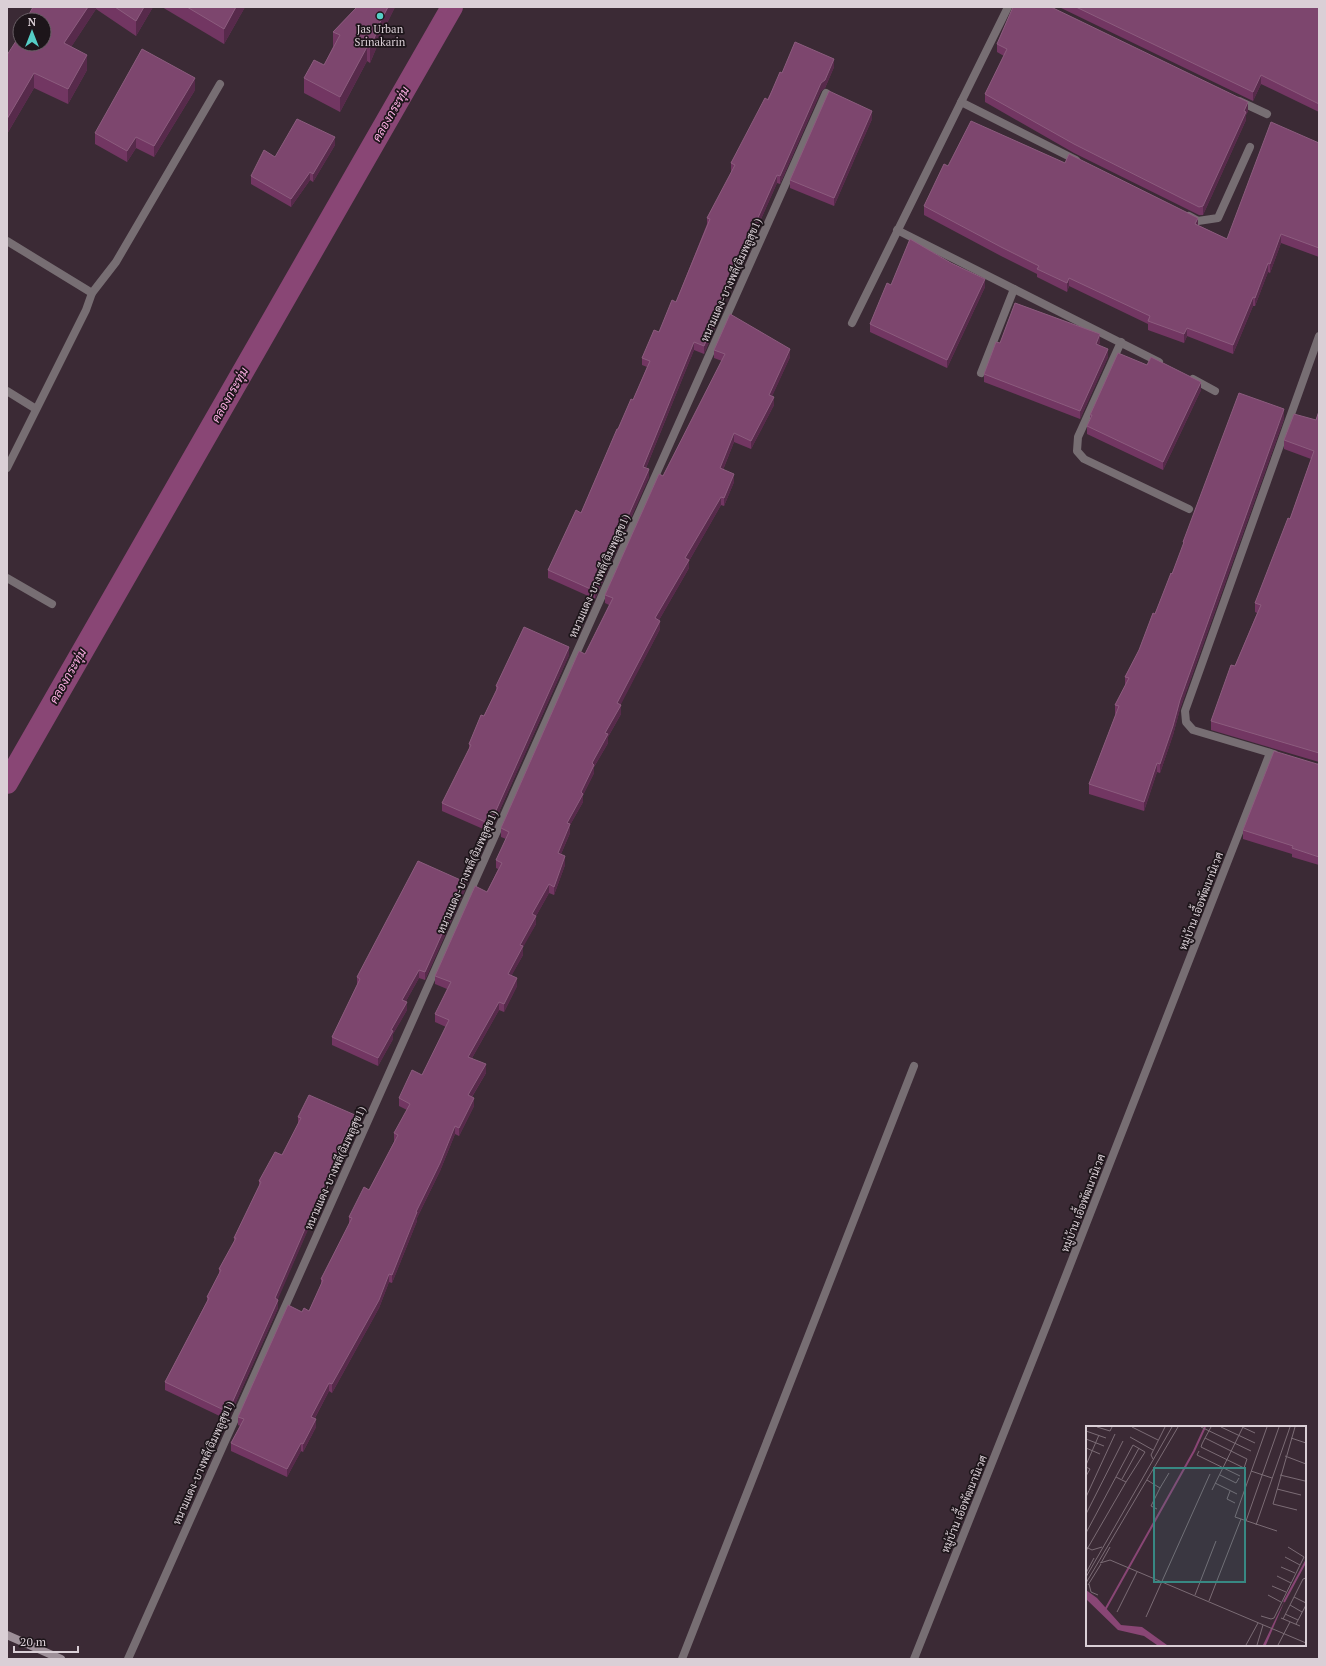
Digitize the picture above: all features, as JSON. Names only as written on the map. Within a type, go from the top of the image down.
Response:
[{"type":"main road","points":[[7,1635],[61,1659]]},
{"type":"street","points":[[852,323],[1008,7]]},
{"type":"street","points":[[7,468],[86,310],[92,293],[120,255],[220,84]]},
{"type":"street","name":"หนามแดง-บางพลี(ฉิมพลูสุข1)","points":[[128,1659],[826,93]]},
{"type":"street","points":[[1231,97],[1267,114]]},
{"type":"street","points":[[961,102],[1087,165]]},
{"type":"street","points":[[1184,214],[1198,221],[1218,218],[1250,147]]},
{"type":"street","points":[[897,230],[1168,366]]},
{"type":"street","points":[[7,241],[92,293]]},
{"type":"street","points":[[981,373],[1014,289]]},
{"type":"street","points":[[1284,757],[1193,730],[1186,722],[1185,711],[1319,336]]},
{"type":"street","points":[[1121,342],[1078,437],[1077,451],[1084,459],[1189,509]]},
{"type":"street","points":[[1188,377],[1215,391]]},
{"type":"street","points":[[7,390],[36,409]]},
{"type":"street","points":[[7,578],[52,604]]},
{"type":"street","name":"หมู่บ้าน เอื้อพัฒนานิเวศ","points":[[914,1659],[1047,1324],[1270,753]]},
{"type":"street","points":[[682,1659],[914,1066]]},
{"type":"building","points":[[33,7],[88,7],[64,43],[87,55],[68,89],[34,73],[7,119],[7,55],[12,47],[12,52],[52,52],[52,12],[30,12]]},
{"type":"building","points":[[115,7],[144,7],[136,21]]},
{"type":"building","points":[[187,7],[236,7],[224,29]]},
{"type":"building","points":[[357,7],[388,7],[377,28],[378,29],[370,48],[367,47],[340,97],[304,78],[314,60],[324,65],[340,35],[333,32]]},
{"type":"building","points":[[1013,7],[1051,7],[1248,102],[1244,111],[1246,112],[1203,206],[1199,207],[1074,144],[985,94],[1007,49],[997,44]]},
{"type":"building","points":[[1076,7],[1319,7],[1319,104],[1261,75],[1253,92]]},
{"type":"building","points":[[795,42],[834,59],[825,80],[821,83],[780,176],[777,175],[749,238],[747,237],[704,346],[694,342],[643,467],[649,469],[595,591],[548,570],[576,510],[581,513],[617,429],[631,399],[633,400],[650,361],[642,358],[654,330],[659,332],[672,300],[676,302],[710,219],[707,218],[735,165],[731,163],[765,98],[768,100],[780,72],[782,73]]},
{"type":"building","points":[[142,49],[195,78],[154,146],[136,137],[127,151],[95,133]]},
{"type":"building","points":[[829,91],[872,111],[834,198],[790,180]]},
{"type":"building","points":[[297,119],[335,137],[313,174],[310,172],[291,199],[251,176],[264,150],[275,157]]},
{"type":"building","points":[[971,121],[1065,163],[1069,154],[1198,218],[1195,224],[1227,239],[1271,122],[1319,143],[1319,248],[1281,234],[1270,264],[1268,263],[1255,298],[1253,297],[1233,345],[1187,328],[1184,334],[1148,321],[1150,316],[1069,278],[1067,283],[1037,269],[1039,266],[924,206],[944,164],[948,166]]},
{"type":"building","points":[[910,239],[951,263],[985,279],[947,360],[870,324],[887,283],[891,285]]},
{"type":"building","points":[[1015,303],[1100,334],[1096,344],[1108,349],[1080,411],[984,374],[996,342],[1000,343]]},
{"type":"building","points":[[730,314],[790,349],[769,395],[774,397],[751,441],[734,433],[720,468],[734,474],[724,498],[721,497],[685,558],[689,560],[655,618],[660,621],[617,703],[621,705],[605,733],[608,734],[592,763],[594,765],[581,792],[583,794],[567,823],[570,824],[558,853],[565,856],[554,887],[549,884],[532,914],[536,916],[520,945],[523,946],[508,974],[517,978],[504,1004],[499,1002],[468,1057],[486,1064],[468,1095],[474,1098],[459,1128],[455,1126],[440,1163],[416,1212],[392,1275],[389,1274],[379,1300],[332,1384],[329,1383],[311,1417],[316,1419],[303,1444],[301,1443],[287,1469],[231,1443],[244,1419],[238,1417],[288,1305],[302,1312],[304,1308],[309,1311],[323,1280],[321,1279],[352,1218],[349,1217],[364,1187],[369,1190],[398,1135],[394,1133],[410,1104],[399,1098],[412,1070],[422,1075],[449,1020],[435,1014],[451,982],[435,976],[475,886],[487,892],[502,863],[496,860],[509,832],[501,828],[579,651],[585,654],[613,598],[605,595],[659,474],[663,476],[725,354],[714,350]]},
{"type":"building","points":[[1118,353],[1147,365],[1151,357],[1201,382],[1163,462],[1087,426],[1092,415],[1090,415]]},
{"type":"building","points":[[1239,393],[1284,409],[1180,700],[1160,764],[1157,763],[1144,802],[1089,784],[1119,706],[1115,705],[1129,678],[1125,677],[1139,650],[1153,613],[1155,614],[1171,573],[1172,574]]},
{"type":"building","points":[[1319,411],[1319,753],[1211,721],[1231,665],[1235,666],[1261,605],[1255,603],[1288,518],[1290,519],[1314,451],[1284,440],[1294,414],[1316,420]]},
{"type":"building","points":[[524,627],[569,647],[490,824],[442,803],[471,745],[469,744],[481,715],[484,716],[498,687],[496,686]]},
{"type":"building","points":[[1274,751],[1319,764],[1319,857],[1292,848],[1293,846],[1243,830]]},
{"type":"building","points":[[418,861],[465,882],[425,972],[419,970],[402,1000],[407,1002],[391,1030],[393,1031],[378,1058],[332,1037],[360,979],[357,977]]},
{"type":"building","points":[[309,1095],[355,1115],[341,1143],[344,1144],[327,1178],[275,1298],[278,1300],[228,1412],[165,1382],[209,1298],[207,1297],[221,1270],[219,1269],[236,1238],[234,1238],[261,1182],[259,1181],[275,1152],[282,1155],[301,1118],[298,1117]]},
{"type":"waterway","name":"คลองกระทุ่ม","points":[[7,783],[452,7]]},
{"type":"place","name":"Jas Urban Srinakarin","points":[[380,16]]}]
